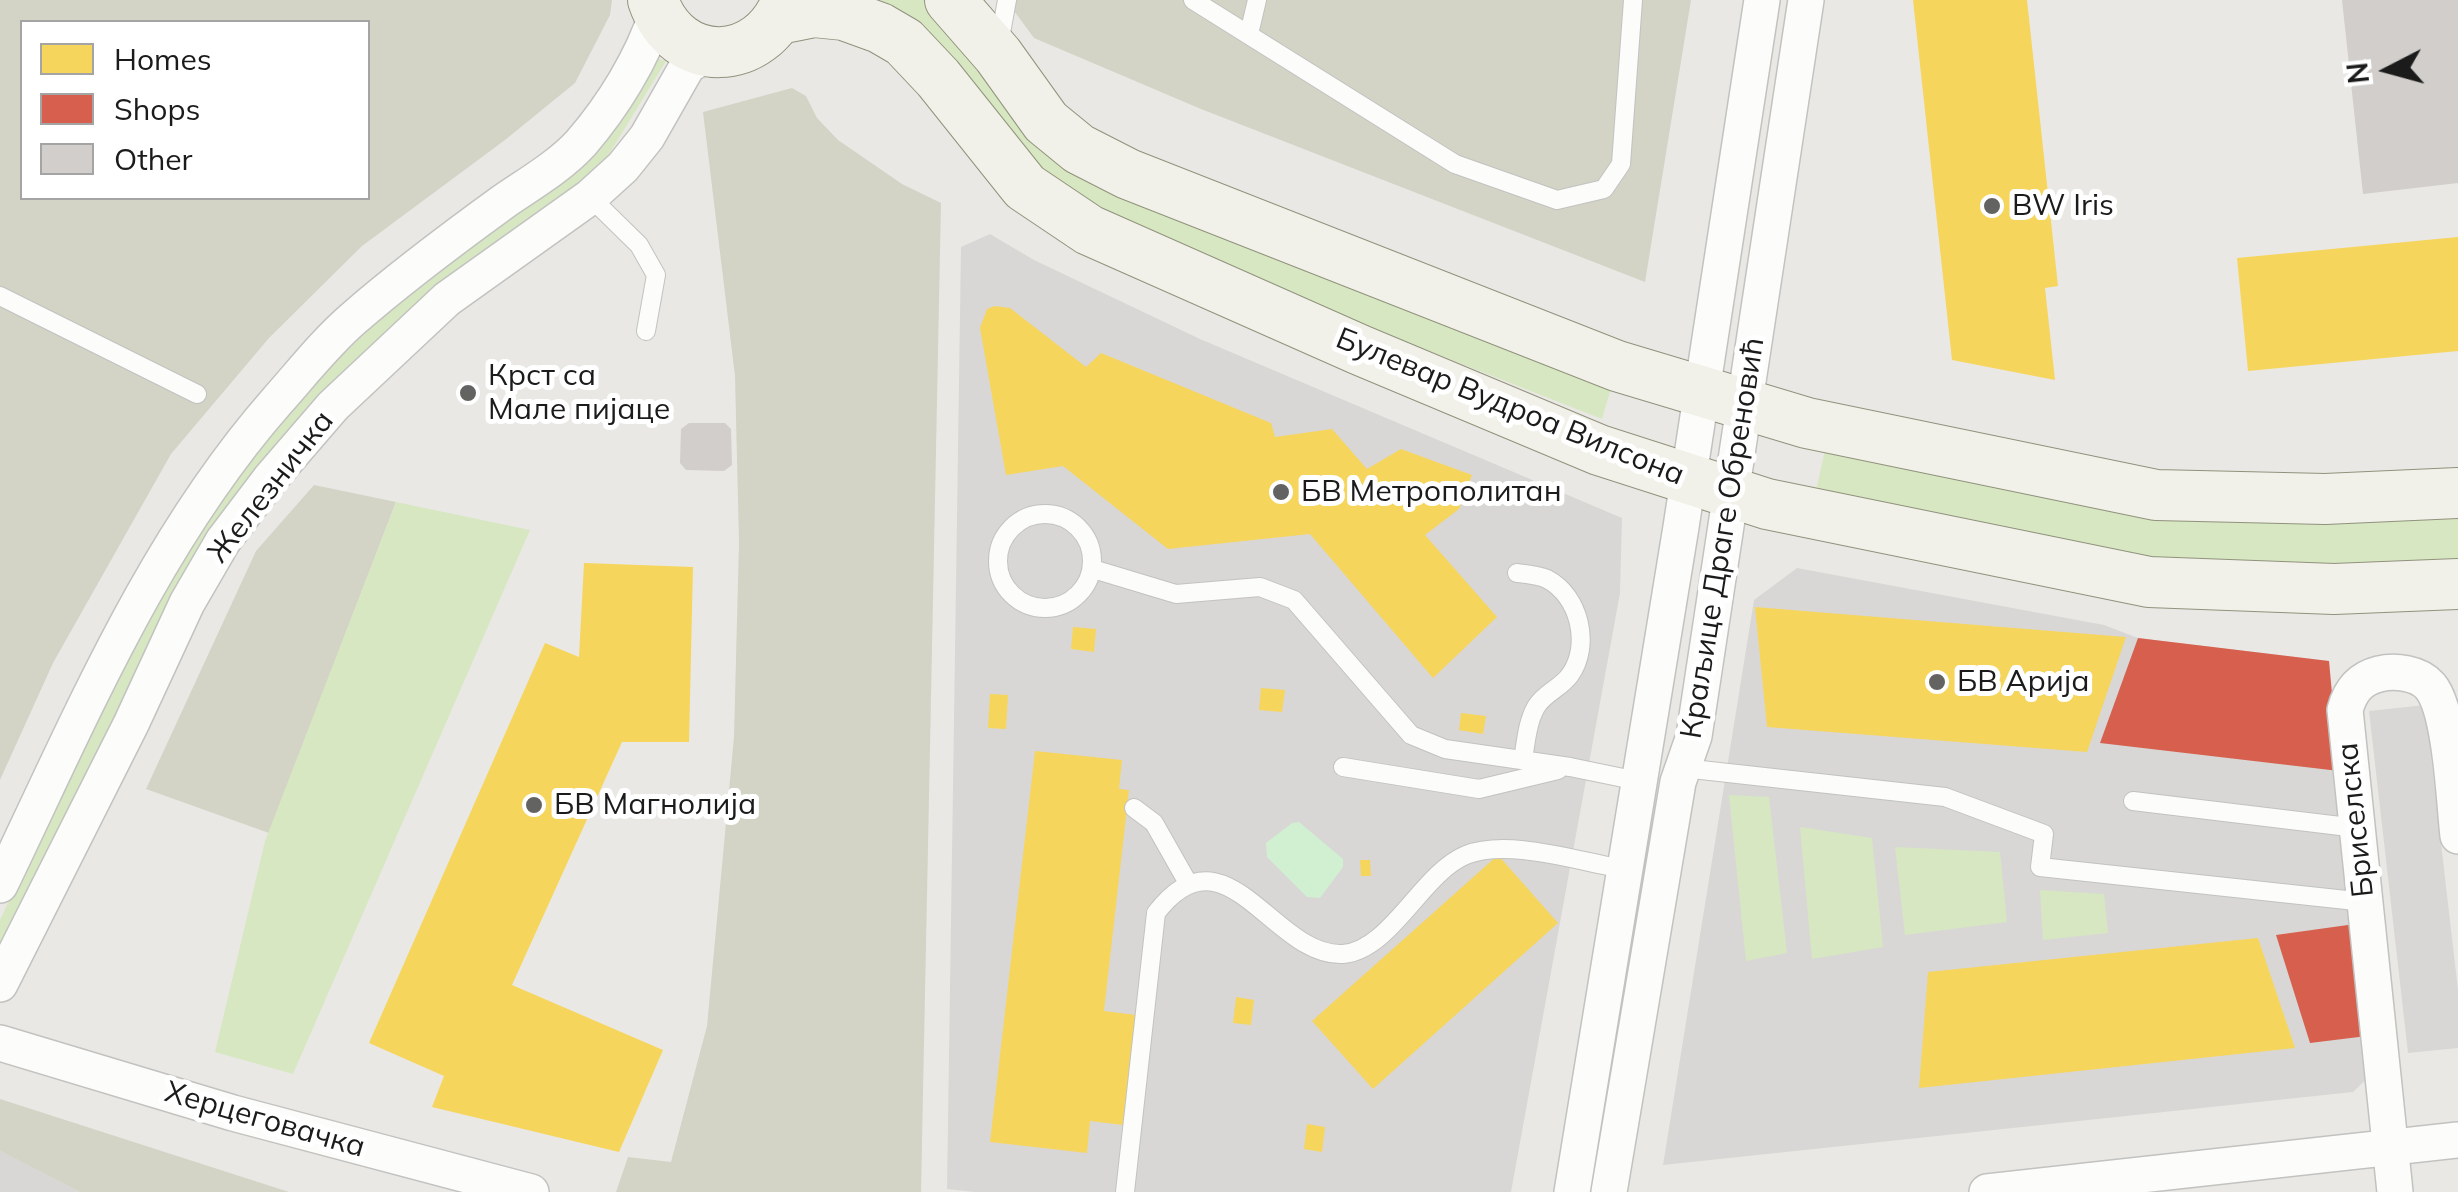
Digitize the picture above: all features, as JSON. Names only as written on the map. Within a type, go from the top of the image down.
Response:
[{"type":"main road","points":[[950,0],[998,55],[1046,122],[1080,149],[1128,174],[1617,366],[1807,423],[2156,495],[2325,499],[2458,492]]},
{"type":"main road","points":[[655,7],[674,35],[712,52],[742,49],[755,43],[784,10]]},
{"type":"main road","name":"Булевар Вудроа Вилсона","points":[[784,10],[844,15],[904,42],[938,78],[1024,187],[1089,230],[1571,438],[1710,486],[1767,504],[2149,582],[2334,589],[2458,584]]},
{"type":"street","name":"Краљице Драге Обреновић","points":[[1609,1192],[1683,768],[1694,736],[1710,486],[1723,398],[1762,0]]},
{"type":"street","name":"Краљице Драге Обреновић","points":[[1723,398],[1806,0]]},
{"type":"street","name":"Железничка","points":[[0,885],[152,574],[205,492],[274,404],[351,320],[580,144],[649,38],[655,7]]},
{"type":"street","name":"Железничка","points":[[0,984],[187,604],[224,540],[270,479],[334,406],[447,299],[590,198],[623,167],[648,137],[688,66],[712,52]]},
{"type":"street","name":"Краљице Драге Обреновић","points":[[1572,1192],[1638,781],[1710,486]]},
{"type":"street","name":"Бриселска","points":[[2396,1192],[2345,710],[2349,692],[2364,680],[2380,673],[2397,672],[2428,683],[2437,698],[2444,725],[2458,836]]},
{"type":"street","name":"Херцеговачка","points":[[0,1043],[233,1113],[531,1192]]},
{"type":"street","points":[[1988,1192],[2121,1184],[2458,1140]]},
{"type":"lane","points":[[998,55],[1007,0]]},
{"type":"lane","points":[[1193,0],[1456,164],[1557,200],[1604,189],[1621,164],[1633,0]]},
{"type":"lane","points":[[1248,34],[1258,0]]},
{"type":"lane","points":[[590,198],[639,245],[656,276],[646,330]]},
{"type":"lane","points":[[0,296],[197,394]]},
{"type":"lane","points":[[1050,513],[1074,523],[1090,543],[1092,569],[1080,594],[1058,608],[1030,607],[1005,589],[997,558],[1005,534],[1025,517],[1050,513]]},
{"type":"lane","points":[[1092,569],[1176,594],[1260,587],[1294,600],[1411,734],[1445,748],[1570,766],[1638,781]]},
{"type":"lane","points":[[1517,573],[1546,579],[1562,589],[1579,623],[1581,644],[1570,677],[1538,703],[1529,722],[1522,760]]},
{"type":"lane","points":[[1343,766],[1480,789],[1570,766]]},
{"type":"lane","points":[[1683,768],[1945,797],[2044,834],[2040,867],[2365,902]]},
{"type":"lane","points":[[2133,801],[2357,828]]},
{"type":"lane","points":[[1134,808],[1154,823],[1188,883]]},
{"type":"lane","points":[[1125,1192],[1156,913],[1170,894],[1188,883],[1218,883],[1238,892],[1314,950],[1345,954],[1375,940],[1448,865],[1467,854],[1514,850],[1624,869]]},
{"type":"shaded area","points":[[0,0],[612,0],[610,15],[575,83],[362,246],[269,338],[171,454],[53,663],[0,780]]},
{"type":"shaded area","points":[[1006,0],[1691,0],[1645,282],[1201,109],[1034,38]]},
{"type":"shaded area","points":[[792,88],[806,96],[817,118],[838,140],[902,184],[941,203],[921,1192],[616,1192],[628,1157],[671,1162],[707,1026],[734,737],[739,542],[735,376],[703,112]]},
{"type":"shaded area","points":[[990,234],[1034,260],[1200,339],[1622,518],[1620,593],[1511,1192],[947,1189],[961,247]]},
{"type":"shaded area","points":[[314,485],[396,502],[269,833],[146,789],[256,551]]},
{"type":"shaded area","points":[[1797,568],[2104,625],[2138,638],[2329,661],[2372,1074],[2353,1092],[1663,1165],[1754,600]]},
{"type":"shaded area","points":[[1521,655],[1540,677],[1508,705],[1489,684]]},
{"type":"shaded area","points":[[2425,705],[2458,990],[2458,1048],[2408,1053],[2369,711]]},
{"type":"shaded area","points":[[0,1099],[289,1192],[80,1192],[0,1151]]},
{"type":"shaded area","points":[[0,1151],[80,1192],[0,1192]]},
{"type":"green space","points":[[831,0],[930,0],[1016,109],[1611,388],[1602,419],[1123,231],[1046,191]]},
{"type":"green space","points":[[656,58],[666,61],[600,169],[303,422],[0,951],[0,920],[110,686],[209,507],[324,372],[418,284],[577,170],[607,140]]},
{"type":"green space","points":[[1830,428],[2156,495],[2458,493],[2458,584],[2334,589],[1811,513]]},
{"type":"green space","points":[[396,502],[530,530],[293,1074],[215,1052],[265,841]]},
{"type":"green space","points":[[1729,795],[1769,797],[1787,953],[1746,961]]},
{"type":"green space","points":[[1299,822],[1343,859],[1343,867],[1320,898],[1307,897],[1267,857],[1266,843]]},
{"type":"green space","points":[[1800,827],[1872,838],[1883,947],[1812,959]]},
{"type":"green space","points":[[1895,847],[2000,852],[2007,922],[1905,935]]},
{"type":"green space","points":[[2040,890],[2104,894],[2108,933],[2043,940]]},
{"type":"building: Homes","name":"BW Iris","points":[[1913,0],[2027,0],[2058,286],[2045,288],[2055,380],[1952,360]]},
{"type":"building: Homes","points":[[2458,237],[2458,351],[2248,371],[2237,258]]},
{"type":"building: Homes","name":"БВ Метрополитан","points":[[1010,308],[1086,367],[1101,353],[1271,423],[1275,437],[1332,429],[1367,469],[1401,449],[1472,475],[1459,509],[1425,535],[1497,617],[1433,678],[1310,534],[1168,549],[1063,466],[1006,475],[980,328],[987,309]]},
{"type":"building: Homes","name":"БВ Магнолија","points":[[584,563],[693,567],[689,742],[622,742],[512,985],[663,1050],[619,1152],[432,1107],[444,1076],[369,1043],[545,643],[579,657]]},
{"type":"building: Homes","name":"БВ Арија","points":[[1755,607],[2126,637],[2087,752],[1767,727]]},
{"type":"building: Homes","points":[[1073,627],[1096,629],[1094,652],[1071,649]]},
{"type":"building: Homes","points":[[1261,688],[1285,690],[1282,712],[1259,710]]},
{"type":"building: Homes","points":[[990,694],[1008,695],[1006,729],[988,728]]},
{"type":"building: Homes","points":[[1461,713],[1486,716],[1483,734],[1459,730]]},
{"type":"building: Homes","points":[[1035,751],[1122,760],[1119,789],[1129,790],[1104,1011],[1136,1015],[1123,1125],[1090,1121],[1087,1153],[990,1142]]},
{"type":"building: Homes","points":[[1498,855],[1558,923],[1373,1089],[1312,1021]]},
{"type":"building: Homes","points":[[1360,860],[1370,860],[1371,876],[1361,876]]},
{"type":"building: Homes","points":[[2258,938],[2295,1048],[1919,1088],[1928,972]]},
{"type":"building: Homes","points":[[1236,997],[1254,1000],[1251,1025],[1233,1023]]},
{"type":"building: Homes","points":[[1307,1124],[1325,1127],[1322,1152],[1304,1149]]},
{"type":"building: Shops","points":[[2138,638],[2329,661],[2339,771],[2100,743]]},
{"type":"building: Shops","points":[[2355,924],[2367,1036],[2310,1043],[2276,935]]},
{"type":"building: Other","points":[[2342,0],[2458,0],[2458,183],[2363,194]]},
{"type":"building: Other","points":[[689,423],[725,423],[731,429],[732,465],[724,471],[686,470],[680,463],[681,429]]},
{"type":"place","name":"BW Iris","points":[[1992,206]]},
{"type":"place","name":"Крст са Мале пијаце","points":[[468,393]]},
{"type":"place","name":"БВ Метрополитан","points":[[1281,492]]},
{"type":"place","name":"БВ Арија","points":[[1937,682]]},
{"type":"place","name":"БВ Магнолија","points":[[534,805]]}]
